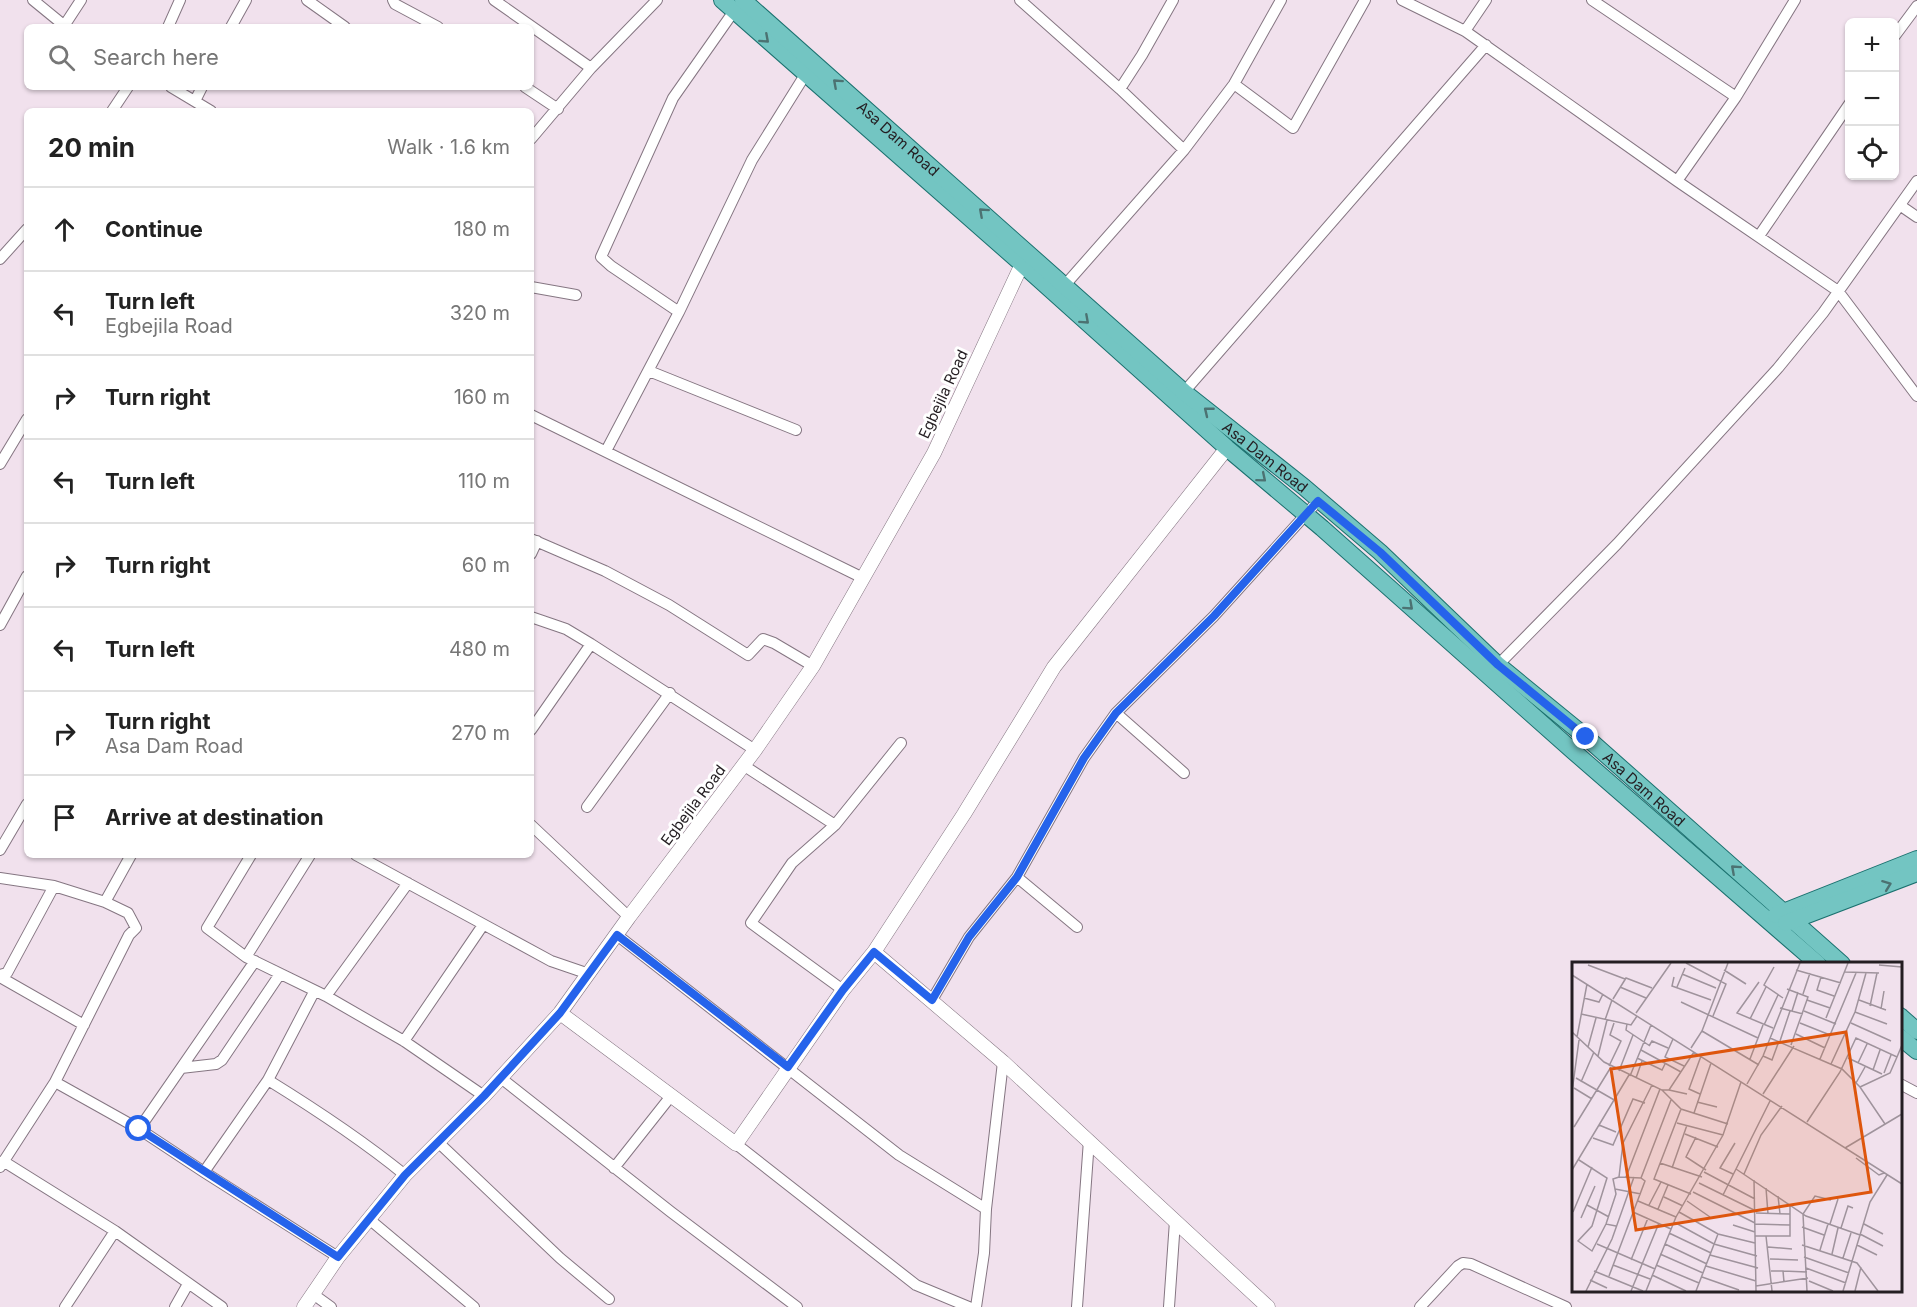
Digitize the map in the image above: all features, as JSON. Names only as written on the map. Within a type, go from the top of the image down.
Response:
[{"type":"main road","name":"Asa Dam Road","points":[[733,4],[805,75],[1573,751],[1780,919],[1819,943],[1841,962]]},
{"type":"main road","name":"Asa Dam Road","points":[[733,4],[1065,285],[1184,392],[1304,487],[1380,552],[1498,665],[1586,737],[1765,895],[1780,919],[1817,962]]},
{"type":"main road","points":[[1780,919],[1804,903],[1917,859]]},
{"type":"main road","points":[[1780,919],[1821,910],[1917,873]]},
{"type":"main road","points":[[1765,895],[1784,901],[1804,903]]},
{"type":"main road","points":[[1819,943],[1815,922],[1821,910]]},
{"type":"main road","points":[[1902,1018],[1917,1031]]},
{"type":"main road","points":[[1902,1038],[1917,1051]]},
{"type":"street","points":[[33,0],[63,24]]},
{"type":"street","points":[[66,24],[81,0]]},
{"type":"street","points":[[169,24],[180,0]]},
{"type":"street","points":[[233,24],[246,0]]},
{"type":"street","points":[[307,0],[341,24]]},
{"type":"street","points":[[393,0],[395,4],[432,24]]},
{"type":"street","points":[[494,0],[528,24]]},
{"type":"street","points":[[534,136],[591,68],[657,0]]},
{"type":"street","points":[[1020,0],[1184,150]]},
{"type":"street","points":[[1119,89],[1142,55],[1173,0]]},
{"type":"street","points":[[1065,285],[1184,150],[1234,84],[1281,0]]},
{"type":"street","points":[[1234,84],[1293,128],[1365,0]]},
{"type":"street","points":[[1402,0],[1465,31],[1486,45],[1677,181],[1838,291],[1917,396]]},
{"type":"street","points":[[1465,31],[1486,0]]},
{"type":"street","points":[[1592,0],[1736,97]]},
{"type":"street","points":[[1677,181],[1736,97],[1789,2]]},
{"type":"street","points":[[679,312],[601,257],[673,98],[733,4]]},
{"type":"street","points":[[1899,31],[1916,10]]},
{"type":"street","points":[[534,28],[591,68]]},
{"type":"street","points":[[1184,392],[1486,45]]},
{"type":"street","points":[[606,451],[650,371],[752,160],[805,75]]},
{"type":"street","points":[[114,108],[126,90]]},
{"type":"street","points":[[177,90],[207,108]]},
{"type":"street","points":[[195,100],[200,90]]},
{"type":"street","points":[[530,90],[558,109]]},
{"type":"street","points":[[1759,236],[1845,110]]},
{"type":"street","points":[[1498,665],[1617,544],[1778,368],[1823,313],[1917,181]]},
{"type":"street","points":[[1901,206],[1917,218]]},
{"type":"street","points":[[1,256],[24,232]]},
{"type":"street","name":"Egbejila Road","points":[[304,1307],[338,1257],[405,1175],[484,1096],[560,1013],[755,750],[813,666],[934,453],[1022,264]]},
{"type":"street","points":[[534,288],[576,295]]},
{"type":"street","points":[[650,371],[796,430]]},
{"type":"street","points":[[534,416],[863,578]]},
{"type":"street","points":[[0,464],[24,424]]},
{"type":"street","points":[[736,1144],[843,990],[874,952],[964,814],[1054,667],[1227,448]]},
{"type":"street","points":[[932,1000],[969,937],[1017,877],[1084,758],[1116,713],[1214,616],[1318,501]]},
{"type":"street","points":[[534,540],[605,571],[669,605],[748,655],[763,639],[813,666]]},
{"type":"street","points":[[0,625],[24,581]]},
{"type":"street","points":[[534,618],[566,629],[670,693],[755,750]]},
{"type":"street","points":[[534,726],[591,644]]},
{"type":"street","points":[[587,807],[670,693]]},
{"type":"street","points":[[1116,713],[1184,773]]},
{"type":"street","points":[[843,990],[751,922],[792,863],[835,825],[901,743]]},
{"type":"street","points":[[743,765],[835,825]]},
{"type":"street","points":[[0,850],[24,809]]},
{"type":"street","points":[[534,828],[629,917]]},
{"type":"street","points":[[105,902],[129,858]]},
{"type":"street","points":[[249,858],[207,928],[251,959],[326,996],[404,1041],[484,1096]]},
{"type":"street","points":[[139,1129],[251,959],[308,858]]},
{"type":"street","points":[[369,858],[408,883],[551,961],[589,974]]},
{"type":"street","points":[[1017,877],[1077,927]]},
{"type":"street","points":[[0,878],[54,886],[105,902],[128,913],[136,928],[129,935],[55,1082],[2,1164],[115,1231],[222,1307]]},
{"type":"street","points":[[326,996],[408,883]]},
{"type":"street","points":[[0,976],[7,973],[54,886]]},
{"type":"street","points":[[404,1041],[483,925]]},
{"type":"street","points":[[617,935],[899,1155],[986,1209]]},
{"type":"street","points":[[874,952],[1003,1062],[1089,1140],[1257,1301],[1268,1307]]},
{"type":"street","points":[[181,1068],[216,1064],[222,1060],[280,974]]},
{"type":"street","points":[[0,976],[84,1025]]},
{"type":"street","points":[[204,1172],[268,1080],[314,992]]},
{"type":"street","points":[[560,1013],[736,1144],[916,1285],[969,1307]]},
{"type":"street","points":[[976,1307],[984,1252],[986,1209],[1003,1062]]},
{"type":"street","points":[[501,1078],[614,1168],[797,1307]]},
{"type":"street","points":[[268,1080],[374,1149],[405,1175]]},
{"type":"street","points":[[55,1082],[139,1129],[338,1257]]},
{"type":"street","points":[[1902,1085],[1917,1093]]},
{"type":"street","points":[[614,1168],[671,1095]]},
{"type":"street","points":[[1077,1307],[1089,1140]]},
{"type":"street","points":[[439,1143],[560,1258],[609,1299]]},
{"type":"street","points":[[369,1219],[474,1307]]},
{"type":"street","points":[[1168,1307],[1175,1221]]},
{"type":"street","points":[[65,1307],[115,1231]]},
{"type":"street","points":[[1420,1307],[1463,1263],[1471,1264],[1566,1307]]},
{"type":"street","points":[[175,1307],[188,1284]]},
{"type":"street","points":[[313,1294],[331,1307]]},
{"type":"route","points":[[139,1129],[338,1257],[405,1175],[484,1096],[560,1013],[617,935],[788,1067],[843,990],[874,952],[932,1000],[969,937],[1017,877],[1053,817],[1084,758],[1116,713],[1214,616],[1318,501],[1380,552],[1498,665],[1586,737]]}]
